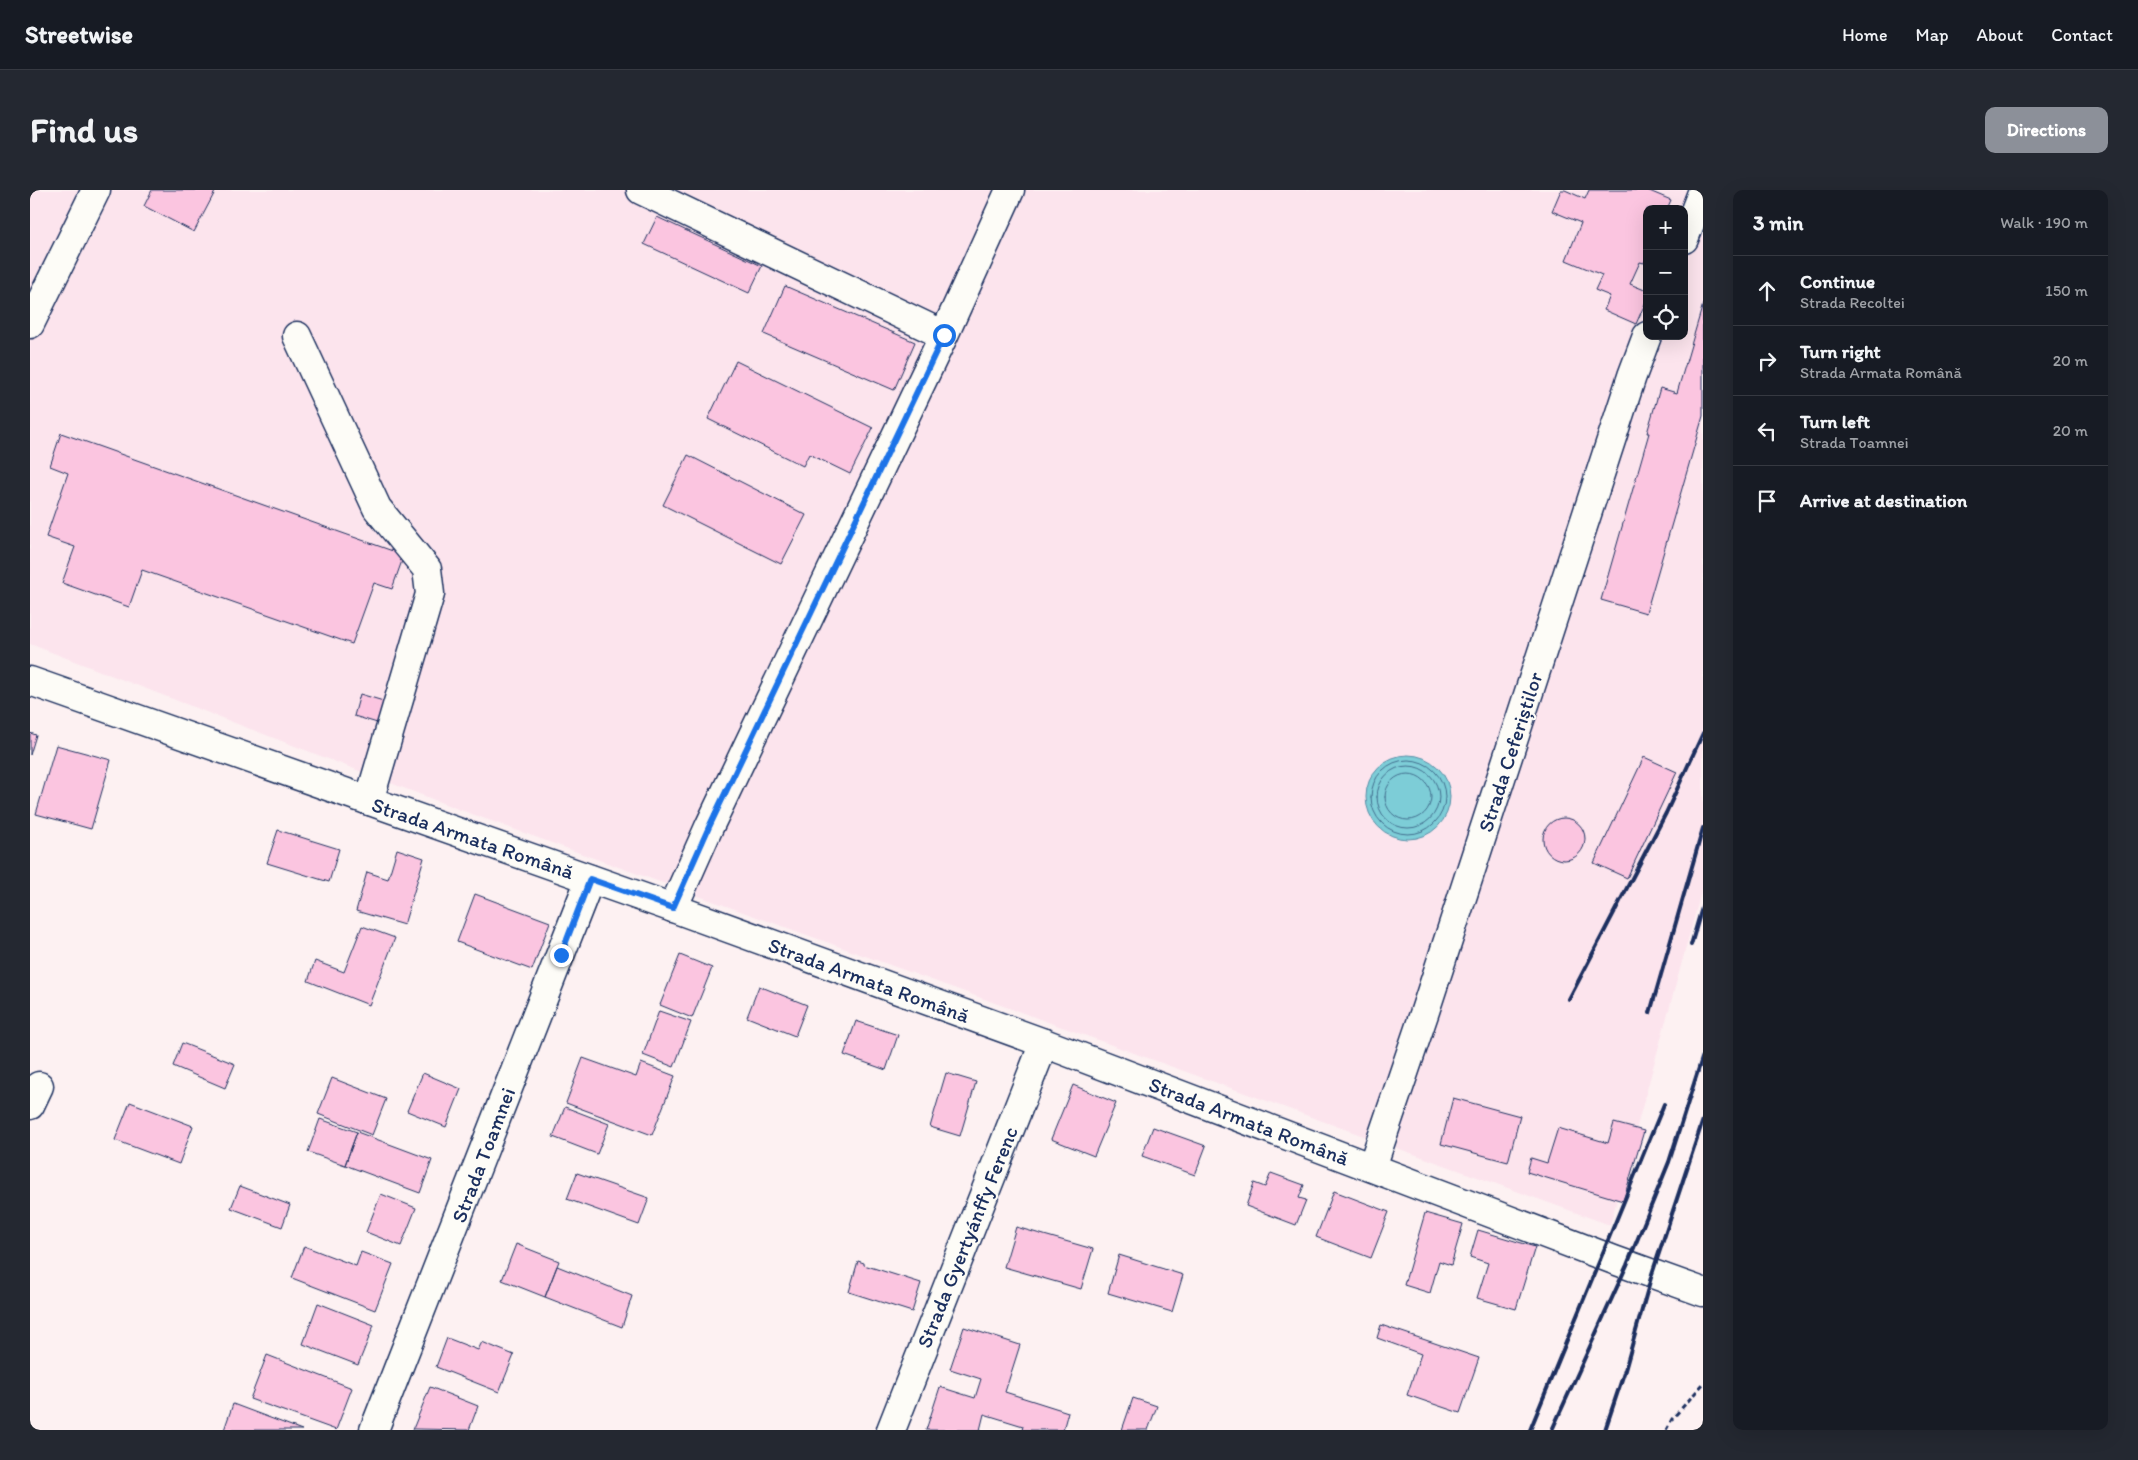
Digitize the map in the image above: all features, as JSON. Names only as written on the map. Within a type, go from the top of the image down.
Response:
[{"type":"street","points":[[30,324],[96,190]]},
{"type":"street","points":[[641,190],[944,335]]},
{"type":"street","points":[[673,908],[713,818],[944,335],[1010,190]]},
{"type":"street","points":[[1688,229],[1703,190]]},
{"type":"street","points":[[296,336],[377,508],[427,569],[430,594],[369,801]]},
{"type":"street","name":"Strada Ceferiștilor","points":[[1372,1167],[1428,1002],[1632,376],[1646,340]]},
{"type":"street","name":"Strada Armata Română","points":[[30,680],[673,908],[1044,1043],[1614,1260],[1703,1292]]},
{"type":"street","name":"Strada Toamnei","points":[[374,1430],[590,879]]},
{"type":"street","name":"Strada Gyertyánffy Ferenc","points":[[891,1430],[1044,1043]]},
{"type":"path","points":[[1666,1430],[1672,1419],[1703,1384]]},
{"type":"shaded area","points":[[30,190],[1703,190],[1703,885],[1610,1225],[458,809],[30,644]]},
{"type":"water","points":[[1408,755],[1424,758],[1438,767],[1447,781],[1450,797],[1447,813],[1438,827],[1424,836],[1408,839],[1392,836],[1378,827],[1369,813],[1366,797],[1369,781],[1378,767],[1392,758]]},
{"type":"building","points":[[152,190],[216,190],[194,232],[144,206]]},
{"type":"building","points":[[1561,190],[1585,199],[1589,190],[1647,190],[1671,200],[1669,205],[1643,205],[1643,263],[1640,262],[1630,284],[1643,289],[1643,308],[1636,324],[1604,310],[1610,296],[1595,290],[1602,275],[1566,260],[1581,223],[1552,211]]},
{"type":"building","points":[[657,217],[762,266],[749,293],[644,244]]},
{"type":"building","points":[[785,286],[915,342],[894,390],[764,334]]},
{"type":"building","points":[[1703,304],[1703,416],[1646,613],[1601,600],[1660,388],[1677,393]]},
{"type":"building","points":[[736,361],[873,428],[850,474],[809,454],[803,466],[708,419]]},
{"type":"building","points":[[61,433],[404,555],[392,589],[374,583],[352,644],[142,570],[129,607],[62,583],[75,547],[46,537],[68,473],[50,466]]},
{"type":"building","points":[[688,455],[806,515],[781,564],[663,505]]},
{"type":"building","points":[[360,694],[390,703],[384,725],[354,716]]},
{"type":"building","points":[[30,733],[36,735],[30,755]]},
{"type":"building","points":[[56,745],[111,760],[91,829],[36,814]]},
{"type":"building","points":[[1644,757],[1677,772],[1627,878],[1594,863]]},
{"type":"building","points":[[1568,818],[1576,821],[1582,827],[1585,839],[1582,851],[1576,857],[1560,860],[1552,857],[1546,851],[1543,835],[1546,827],[1552,821]]},
{"type":"building","points":[[278,830],[339,849],[329,882],[267,863]]},
{"type":"building","points":[[397,849],[424,858],[404,925],[356,911],[367,872],[388,879]]},
{"type":"building","points":[[475,894],[550,922],[532,970],[457,942]]},
{"type":"building","points":[[362,926],[395,938],[369,1005],[308,981],[315,961],[344,972]]},
{"type":"building","points":[[680,955],[712,968],[692,1018],[660,1005]]},
{"type":"building","points":[[759,986],[807,1005],[795,1036],[747,1017]]},
{"type":"building","points":[[659,1011],[691,1022],[674,1067],[643,1055]]},
{"type":"building","points":[[856,1021],[898,1035],[886,1070],[844,1055]]},
{"type":"building","points":[[182,1043],[235,1064],[225,1088],[173,1066]]},
{"type":"building","points":[[583,1058],[636,1077],[641,1063],[675,1076],[652,1135],[566,1103]]},
{"type":"building","points":[[423,1073],[461,1089],[446,1127],[407,1111]]},
{"type":"building","points":[[946,1073],[976,1082],[960,1136],[930,1127]]},
{"type":"building","points":[[332,1078],[386,1099],[372,1135],[318,1114]]},
{"type":"building","points":[[1073,1085],[1116,1103],[1094,1156],[1051,1139]]},
{"type":"building","points":[[1453,1098],[1520,1116],[1508,1162],[1441,1144]]},
{"type":"building","points":[[130,1102],[193,1126],[179,1164],[115,1140]]},
{"type":"building","points":[[565,1107],[609,1124],[597,1154],[553,1137]]},
{"type":"building","points":[[320,1119],[357,1132],[345,1165],[308,1152]]},
{"type":"building","points":[[1614,1123],[1644,1131],[1623,1201],[1527,1172],[1531,1158],[1547,1163],[1558,1128],[1608,1143]]},
{"type":"building","points":[[1153,1127],[1206,1146],[1195,1175],[1142,1156]]},
{"type":"building","points":[[357,1132],[432,1160],[420,1193],[345,1165]]},
{"type":"building","points":[[577,1173],[649,1198],[639,1225],[567,1199]]},
{"type":"building","points":[[1271,1173],[1304,1185],[1299,1198],[1306,1200],[1296,1225],[1246,1206],[1254,1183],[1265,1187]]},
{"type":"building","points":[[240,1186],[290,1205],[282,1227],[231,1208]]},
{"type":"building","points":[[1334,1191],[1389,1212],[1371,1258],[1316,1237]]},
{"type":"building","points":[[381,1194],[416,1208],[401,1246],[366,1232]]},
{"type":"building","points":[[1425,1213],[1463,1224],[1451,1265],[1439,1261],[1430,1293],[1404,1285]]},
{"type":"building","points":[[1016,1227],[1093,1249],[1081,1289],[1004,1267]]},
{"type":"building","points":[[1478,1230],[1535,1247],[1516,1309],[1477,1298],[1488,1263],[1470,1257]]},
{"type":"building","points":[[516,1244],[559,1261],[545,1297],[502,1280]]},
{"type":"building","points":[[304,1246],[356,1266],[361,1252],[393,1264],[375,1310],[292,1278]]},
{"type":"building","points":[[1119,1255],[1183,1275],[1172,1312],[1108,1293]]},
{"type":"building","points":[[858,1261],[864,1263],[864,1265],[921,1283],[912,1312],[849,1292]]},
{"type":"building","points":[[557,1266],[632,1296],[622,1327],[545,1297]]},
{"type":"building","points":[[318,1303],[374,1325],[358,1365],[303,1344]]},
{"type":"building","points":[[1381,1325],[1479,1358],[1460,1413],[1407,1395],[1421,1354],[1377,1338]]},
{"type":"building","points":[[964,1327],[1020,1345],[1005,1392],[1068,1412],[1063,1430],[1022,1430],[1023,1426],[984,1414],[980,1430],[926,1430],[940,1387],[975,1398],[981,1379],[950,1369]]},
{"type":"building","points":[[447,1338],[478,1350],[482,1342],[514,1355],[499,1392],[436,1367]]},
{"type":"building","points":[[267,1355],[352,1388],[336,1430],[250,1399]]},
{"type":"building","points":[[430,1387],[478,1406],[469,1430],[413,1429]]},
{"type":"building","points":[[1133,1398],[1157,1406],[1148,1430],[1122,1430]]},
{"type":"building","points":[[233,1404],[302,1430],[224,1430]]},
{"type":"railway","points":[[1569,999],[1666,813],[1703,733]]},
{"type":"railway","points":[[1650,1013],[1703,828]]},
{"type":"railway","points":[[1691,945],[1703,904]]},
{"type":"railway","points":[[1552,1430],[1627,1265],[1669,1162],[1703,1055]]},
{"type":"railway","points":[[1530,1430],[1664,1104]]},
{"type":"railway","points":[[1605,1430],[1625,1370],[1652,1274],[1703,1120]]},
{"type":"route","points":[[561,955],[590,879],[673,908],[709,827],[944,335]]}]
